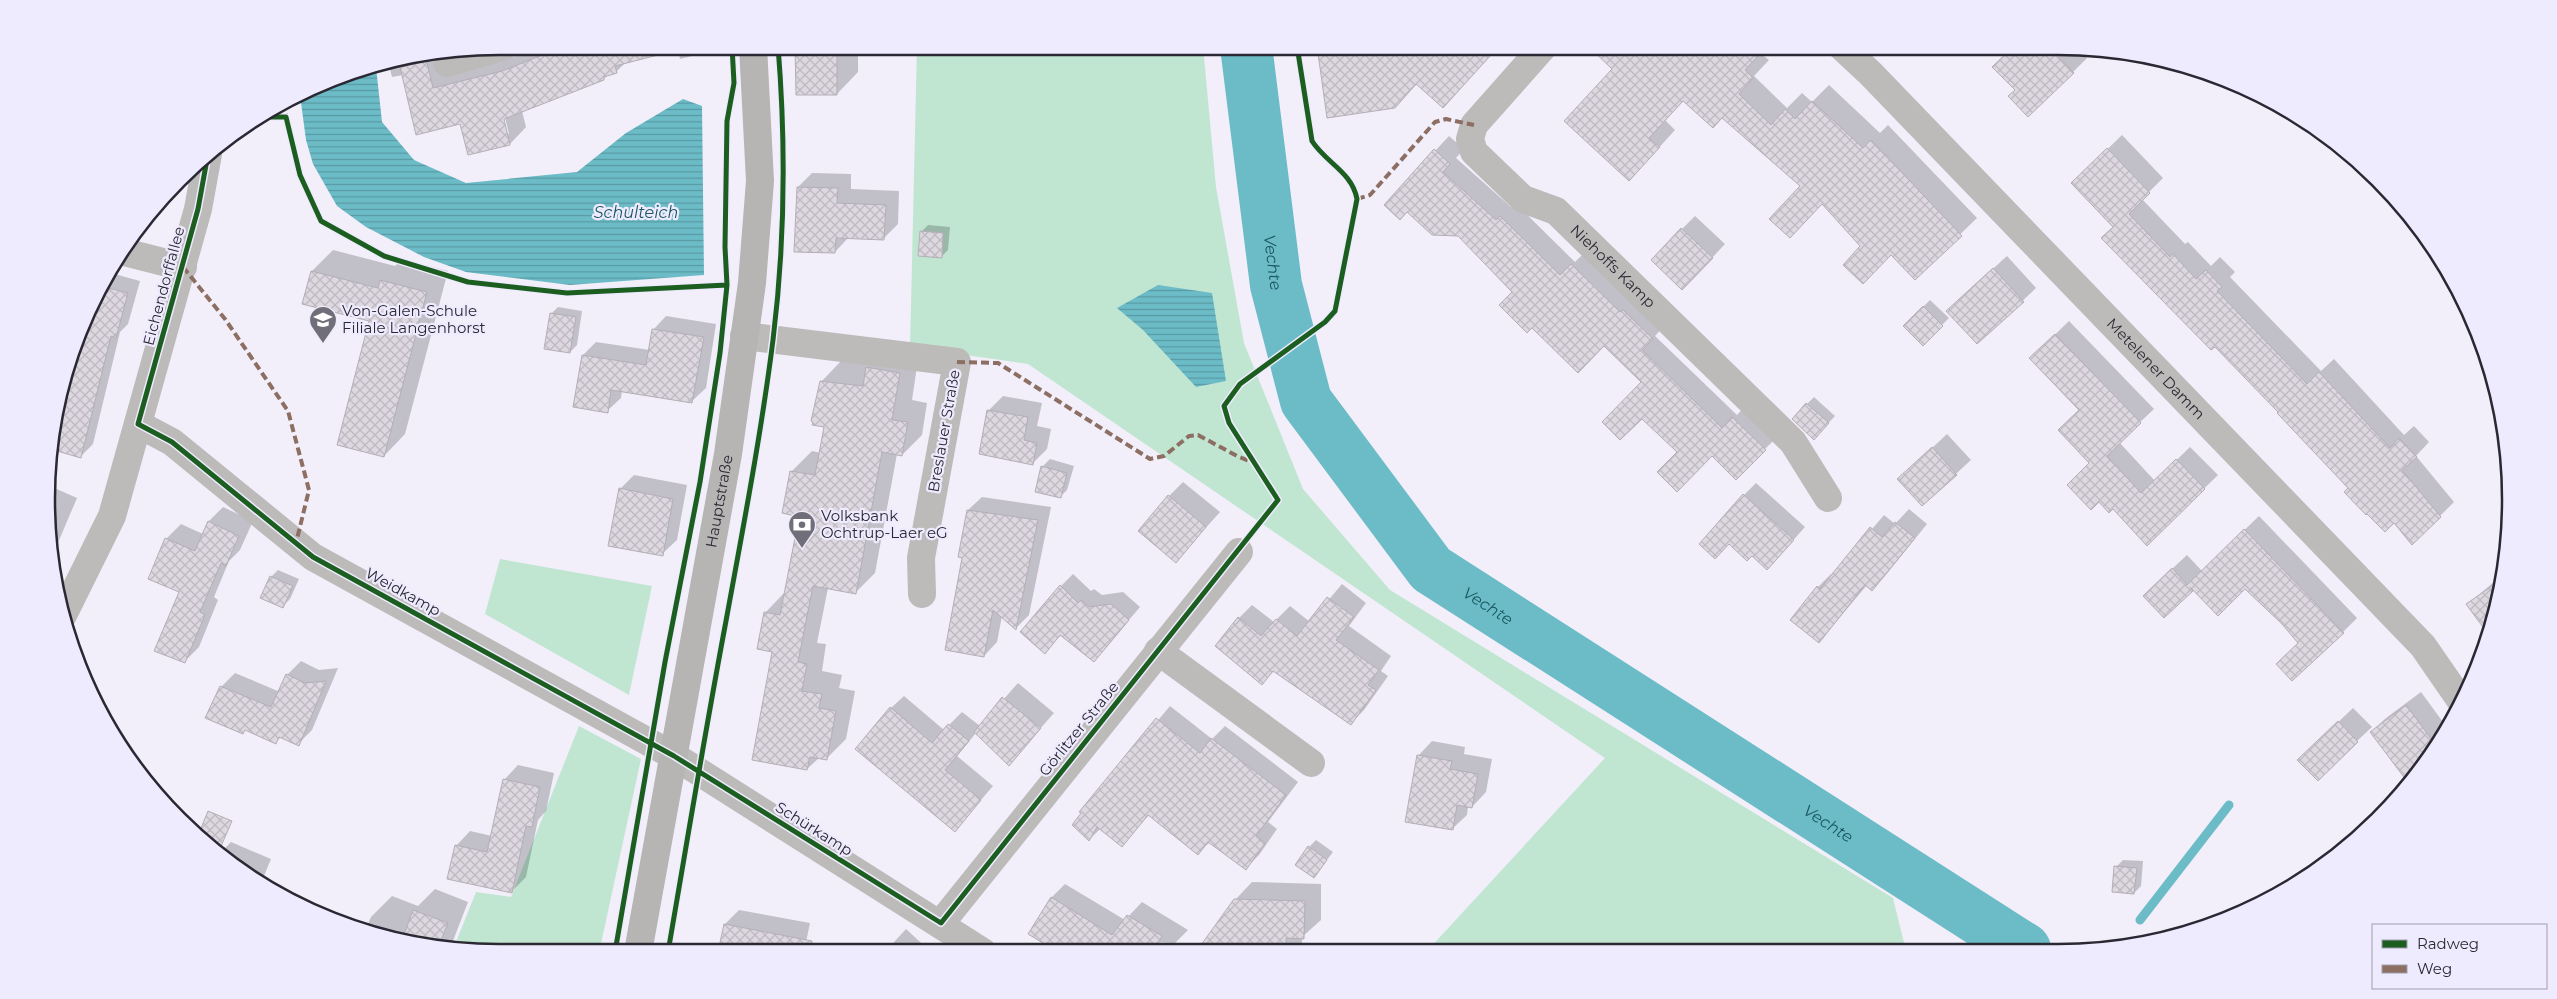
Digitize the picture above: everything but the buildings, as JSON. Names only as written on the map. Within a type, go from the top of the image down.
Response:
[{"type":"main road","name":"Hauptstraße","points":[[639,944],[728,454],[752,283],[760,181],[753,55]]},
{"type":"street","name":"Niehoffs Kamp","points":[[1536,55],[1474,125],[1470,139],[1474,152],[1522,199],[1556,210],[1793,442],[1828,498]]},
{"type":"street","name":"Metelener Damm","points":[[1850,55],[1871,74],[2423,646],[2457,695]]},
{"type":"street","points":[[447,63],[471,56]]},
{"type":"street","name":"Eichendorffallee","points":[[68,605],[112,516],[198,209],[206,165]]},
{"type":"street","points":[[130,253],[182,267]]},
{"type":"street","name":"Breslauer Straße","points":[[744,336],[957,362],[921,558],[922,594]]},
{"type":"street","name":"Weidkamp","points":[[138,424],[172,442],[313,557],[674,756]]},
{"type":"street","name":"Görlitzer Straße","points":[[940,923],[1239,552]]},
{"type":"street","points":[[1158,651],[1311,763]]},
{"type":"street","name":"Schürkamp","points":[[674,756],[971,944]]},
{"type":"green space","points":[[917,55],[1204,55],[1216,187],[1244,343],[1303,489],[1390,590],[1893,898],[1904,944],[1433,944],[1605,758],[1028,364],[910,347]]},
{"type":"green space","points":[[500,559],[652,586],[629,695],[485,614]]},
{"type":"green space","points":[[579,726],[641,759],[601,944],[500,944],[456,942],[476,892],[511,897]]},
{"type":"water","name":"Schulteich","points":[[377,72],[382,122],[414,160],[466,183],[577,172],[626,133],[683,99],[702,106],[704,275],[570,285],[466,272],[424,257],[366,227],[337,206],[313,164],[306,140],[301,102],[329,89]]},
{"type":"water","points":[[1158,285],[1212,293],[1226,381],[1196,387],[1143,330],[1117,308]]},
{"type":"waterway","name":"Vechte","points":[[1247,55],[1276,285],[1306,401],[1431,569],[2017,944]]},
{"type":"waterway","points":[[2140,920],[2229,805]]},
{"type":"marked path","points":[[286,110],[286,117]]},
{"type":"marked path","points":[[1357,199],[1370,195],[1435,122],[1446,119],[1474,125]]},
{"type":"marked path","points":[[183,267],[225,319],[288,411],[309,490],[296,543]]},
{"type":"marked path","points":[[957,362],[998,363],[1150,459],[1164,456],[1189,436],[1198,435],[1252,462]]},
{"type":"cycle path","points":[[616,944],[665,662],[700,482],[720,353],[727,285],[725,247],[727,121],[734,83],[732,55]]},
{"type":"cycle path","points":[[669,944],[751,481],[773,340],[780,267],[783,193],[779,55]]},
{"type":"cycle path","points":[[206,165],[198,209],[138,424],[172,442],[313,557],[674,756],[941,923],[1278,500],[1229,423],[1224,406],[1240,384],[1325,322],[1335,311],[1357,199],[1350,182],[1312,141],[1298,55]]},
{"type":"cycle path","points":[[274,117],[286,117],[300,175],[321,221],[384,256],[468,282],[567,293],[727,285]]},
{"type":"place","name":"Von-Galen-Schule Filiale Langenhorst","points":[[323,344]]},
{"type":"place","name":"Volksbank Ochtrup-Laer eG","points":[[802,549]]}]
